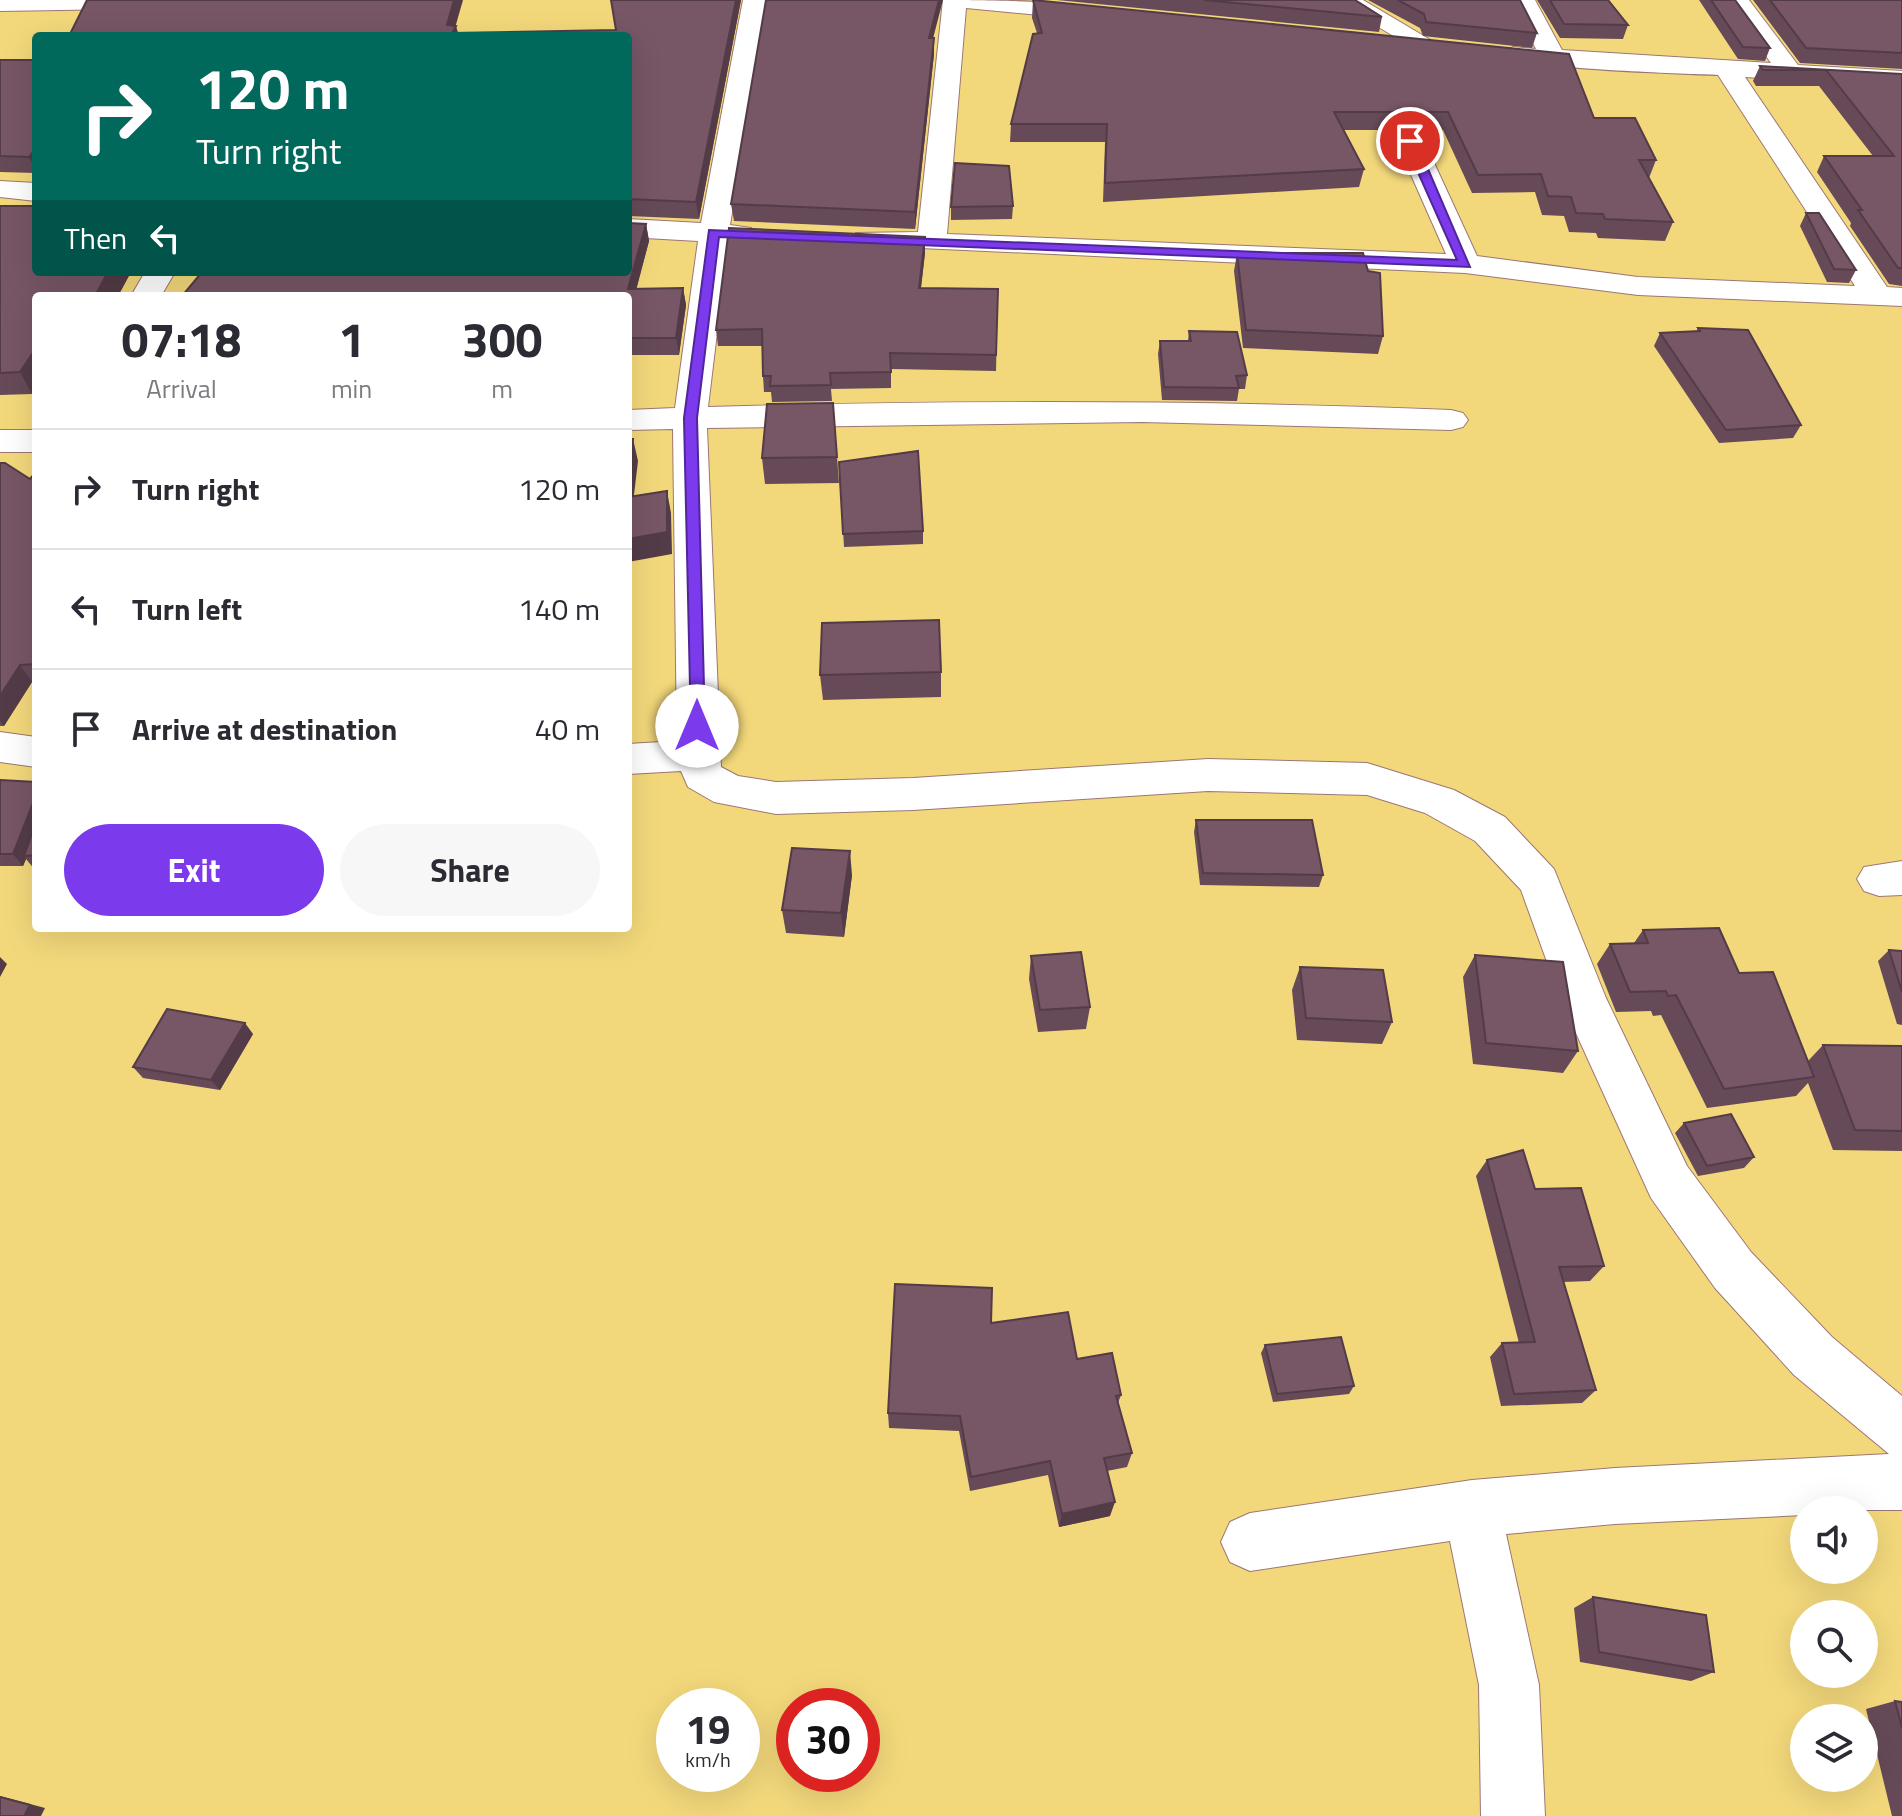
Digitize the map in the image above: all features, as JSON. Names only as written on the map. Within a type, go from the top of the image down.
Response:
[{"type":"street","points":[[0,4],[239,0]]},
{"type":"street","points":[[755,0],[714,233],[690,418],[698,755],[703,776],[729,791],[776,798],[913,794],[1208,775],[1367,779],[1439,801],[1490,829],[1539,881],[1583,998],[1669,1182],[1733,1270],[1813,1356],[1902,1432]]},
{"type":"street","points":[[932,242],[956,0],[1113,15]]},
{"type":"street","points":[[1345,0],[1426,45]]},
{"type":"street","points":[[1523,0],[1537,21],[1553,60]]},
{"type":"street","points":[[1737,0],[1790,72]]},
{"type":"street","points":[[1364,39],[1458,49]]},
{"type":"street","points":[[1489,52],[1553,60],[1902,79]]},
{"type":"street","points":[[1727,69],[1890,297]]},
{"type":"street","points":[[1410,141],[1465,264]]},
{"type":"street","points":[[0,189],[32,192]]},
{"type":"street","points":[[632,228],[776,236]]},
{"type":"street","points":[[838,238],[1465,264],[1638,286],[1890,297]]},
{"type":"street","points":[[632,420],[1112,412],[1293,413],[1451,420]]},
{"type":"street","points":[[0,441],[32,441]]},
{"type":"street","points":[[0,747],[32,751]]},
{"type":"street","points":[[632,759],[698,755]]},
{"type":"street","points":[[1250,1542],[1472,1509],[1615,1496],[1902,1482]]},
{"type":"street","points":[[1472,1509],[1509,1685],[1513,1816]]},
{"type":"shaded area","points":[[0,0],[1902,0],[1902,1816],[0,1816]]},
{"type":"building","points":[[87,0],[454,0],[447,25],[456,26],[453,32],[71,32]]},
{"type":"building","points":[[611,0],[736,0],[696,202],[632,199],[632,32],[507,32],[616,30]]},
{"type":"building","points":[[766,0],[939,0],[929,38],[934,38],[915,212],[731,204]]},
{"type":"building","points":[[1033,0],[1569,54],[1594,118],[1635,118],[1656,160],[1639,160],[1673,222],[1605,219],[1603,214],[1576,213],[1571,197],[1548,196],[1541,174],[1478,175],[1448,112],[1334,112],[1364,169],[1105,183],[1107,124],[1011,124],[1033,34],[1042,33]]},
{"type":"building","points":[[1204,0],[1355,0],[1382,17]]},
{"type":"building","points":[[1398,0],[1520,0],[1537,33],[1426,22],[1424,14]]},
{"type":"building","points":[[1550,0],[1608,0],[1628,25],[1564,24]]},
{"type":"building","points":[[1711,0],[1735,0],[1770,48],[1743,47]]},
{"type":"building","points":[[1770,0],[1902,0],[1902,53],[1806,48]]},
{"type":"building","points":[[0,60],[32,60],[32,153],[29,157],[0,156]]},
{"type":"building","points":[[1760,66],[1902,74],[1902,268],[1898,268],[1824,156],[1894,156],[1826,70],[1763,70]]},
{"type":"building","points":[[955,163],[1009,166],[1013,206],[951,207]]},
{"type":"building","points":[[0,206],[32,206],[32,276],[106,276],[97,292],[32,292],[32,354],[20,372],[0,373]]},
{"type":"building","points":[[1806,213],[1819,213],[1856,270],[1834,269]]},
{"type":"building","points":[[632,223],[646,224],[632,275]]},
{"type":"building","points":[[729,228],[925,237],[919,288],[998,289],[996,355],[890,353],[891,372],[830,373],[831,385],[770,386],[771,376],[763,376],[762,329],[716,330]]},
{"type":"building","points":[[1237,253],[1363,253],[1368,271],[1380,273],[1383,336],[1246,330]]},
{"type":"building","points":[[199,276],[632,276],[628,289],[683,288],[676,338],[632,338],[632,292],[185,292]]},
{"type":"building","points":[[1698,328],[1748,330],[1801,425],[1726,430],[1660,333],[1700,331]]},
{"type":"building","points":[[1189,331],[1237,332],[1247,375],[1236,376],[1239,388],[1164,387],[1160,341],[1191,341]]},
{"type":"building","points":[[833,403],[837,457],[762,458],[767,404]]},
{"type":"building","points":[[918,451],[923,531],[843,534],[839,462]]},
{"type":"building","points":[[0,463],[5,463],[30,479],[32,477],[32,664],[20,665],[0,696]]},
{"type":"building","points":[[667,491],[667,532],[632,538],[632,496]]},
{"type":"building","points":[[939,620],[941,672],[820,675],[822,623]]},
{"type":"building","points":[[0,780],[32,782],[32,805],[13,854],[0,854]]},
{"type":"building","points":[[1196,820],[1312,820],[1323,875],[1203,873]]},
{"type":"building","points":[[32,834],[32,855],[24,856]]},
{"type":"building","points":[[792,848],[850,851],[841,913],[782,910]]},
{"type":"building","points":[[1719,928],[1739,973],[1773,972],[1814,1077],[1724,1089],[1676,995],[1668,996],[1666,991],[1630,992],[1610,944],[1648,943],[1643,930]]},
{"type":"building","points":[[1889,950],[1902,951],[1902,992]]},
{"type":"building","points":[[1081,952],[1090,1007],[1040,1010],[1031,956]]},
{"type":"building","points":[[1475,955],[1563,962],[1578,1051],[1486,1043]]},
{"type":"building","points":[[1300,967],[1383,970],[1392,1022],[1306,1018]]},
{"type":"building","points":[[167,1009],[245,1023],[211,1080],[133,1067]]},
{"type":"building","points":[[1823,1045],[1902,1046],[1902,1131],[1855,1130]]},
{"type":"building","points":[[1731,1114],[1754,1157],[1707,1166],[1684,1123]]},
{"type":"building","points":[[1523,1150],[1535,1189],[1581,1188],[1604,1266],[1559,1267],[1596,1390],[1514,1394],[1502,1343],[1535,1342],[1487,1160]]},
{"type":"building","points":[[895,1284],[992,1288],[991,1323],[1068,1312],[1077,1359],[1112,1353],[1121,1395],[1116,1396],[1132,1453],[1104,1458],[1115,1502],[1062,1514],[1050,1461],[971,1477],[960,1416],[888,1413]]},
{"type":"building","points":[[1341,1337],[1354,1386],[1277,1394],[1265,1345]]},
{"type":"building","points":[[1593,1597],[1706,1615],[1714,1672],[1599,1652]]},
{"type":"building","points":[[1895,1701],[1902,1702],[1902,1728]]},
{"type":"building","points":[[0,1797],[30,1805],[24,1816],[0,1816]]},
{"type":"route","points":[[697,726],[695,528],[690,418],[714,233],[1465,264],[1410,141]]}]
